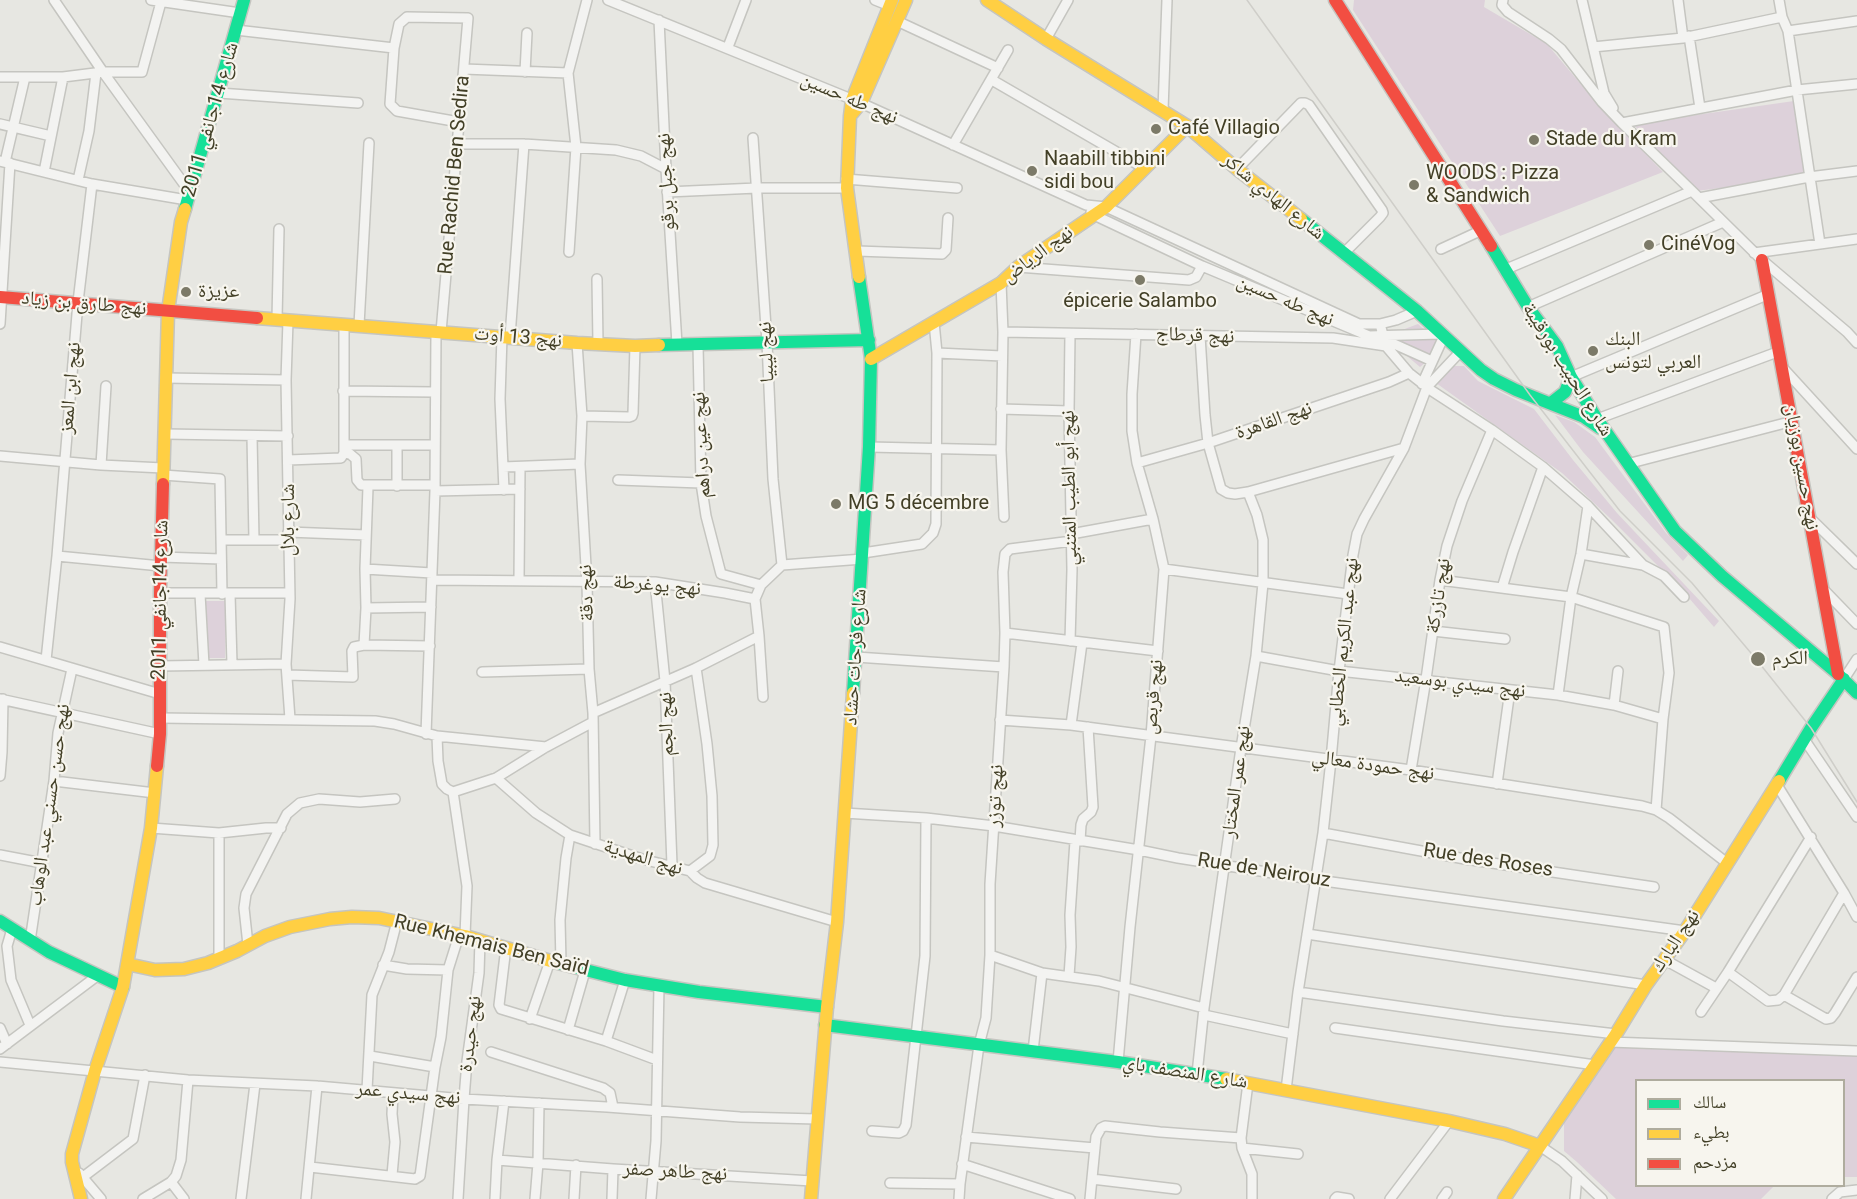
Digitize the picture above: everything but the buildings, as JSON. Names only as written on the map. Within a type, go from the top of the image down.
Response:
[{"type":"street","points":[[54,0],[100,73],[188,196]]},
{"type":"street","name":"شارع 14جانفي 2011","points":[[81,1199],[72,1154],[94,1071],[123,987],[155,793],[160,734],[160,593],[168,311],[188,196],[244,0]]},
{"type":"street","points":[[569,252],[576,147],[568,73],[587,0]]},
{"type":"street","name":"نهج طه حسين","points":[[608,0],[856,101],[1090,210],[1202,266],[1358,328]]},
{"type":"street","points":[[728,47],[746,0]]},
{"type":"street","points":[[876,0],[891,3]]},
{"type":"street","name":"شارع فرحات حشاد","points":[[856,101],[906,0]]},
{"type":"street","name":"شارع الهادي شاكر","points":[[987,0],[1187,126],[1237,169],[1417,311],[1481,370],[1505,386],[1584,417],[1606,433]]},
{"type":"street","points":[[1046,39],[1068,0]]},
{"type":"street","points":[[1164,110],[1167,0]]},
{"type":"street","name":"شارع الحبيب بورقيبة","points":[[1335,0],[1482,230],[1528,308],[1557,346],[1571,377],[1597,419],[1675,531],[1722,576],[1857,693]]},
{"type":"street","points":[[1503,0],[1502,5],[1508,12],[1561,49],[1602,102],[1758,257],[1857,343]]},
{"type":"street","points":[[1582,0],[1604,93],[1622,123]]},
{"type":"street","points":[[1678,0],[1700,108]]},
{"type":"street","points":[[1779,0],[1782,17],[1788,31],[1820,244]]},
{"type":"street","points":[[0,77],[63,77],[142,72],[156,1],[240,13]]},
{"type":"street","name":"شارع فرحات حشاد","points":[[811,1199],[826,1007],[837,922],[863,556],[868,447],[871,359],[846,183],[850,116],[891,3]]},
{"type":"street","name":"Rue Rachid Ben Sedira","points":[[394,48],[399,24],[407,17],[468,18],[434,392],[435,488],[426,734]]},
{"type":"street","points":[[1593,47],[1686,37],[1782,17]]},
{"type":"street","name":"نهج جبل برقو","points":[[660,20],[666,169],[677,344]]},
{"type":"street","points":[[897,21],[998,68]]},
{"type":"street","points":[[1788,31],[1857,21]]},
{"type":"street","points":[[236,30],[394,48],[390,104],[393,109],[459,122]]},
{"type":"street","points":[[525,72],[527,33]]},
{"type":"street","points":[[953,145],[1008,50]]},
{"type":"street","points":[[464,69],[568,73]]},
{"type":"street","points":[[78,180],[100,73]]},
{"type":"street","points":[[0,324],[5,162],[25,77]]},
{"type":"street","points":[[44,172],[63,77]]},
{"type":"street","points":[[992,80],[1144,168]]},
{"type":"street","points":[[1622,123],[1797,90],[1857,84]]},
{"type":"street","points":[[219,93],[358,103]]},
{"type":"street","points":[[1237,169],[1301,103],[1309,105],[1383,213],[1344,253]]},
{"type":"street","points":[[0,124],[51,136]]},
{"type":"street","name":"نهج الرياض","points":[[871,359],[1001,283],[1017,267],[1090,210],[1106,207],[1187,126]]},
{"type":"street","name":"نهج ليبيا","points":[[753,138],[767,342],[773,479],[782,565]]},
{"type":"street","points":[[359,325],[369,142]]},
{"type":"street","points":[[457,144],[524,144],[631,152],[666,169]]},
{"type":"street","points":[[504,490],[500,399],[524,144]]},
{"type":"street","points":[[5,162],[92,184],[188,196]]},
{"type":"street","points":[[1504,270],[1696,194],[1857,171]]},
{"type":"street","points":[[668,192],[846,183],[957,188]]},
{"type":"street","name":"نهج ابن المعز","points":[[46,660],[78,302],[92,184]]},
{"type":"street","name":"نهج طه حسين","points":[[1106,207],[1358,328]]},
{"type":"street","points":[[857,251],[942,254],[946,250],[948,218]]},
{"type":"street","points":[[1528,308],[1723,222]]},
{"type":"street","name":"شارع بلال","points":[[279,229],[288,436],[290,593],[286,664],[290,719]]},
{"type":"street","points":[[1441,249],[1482,230]]},
{"type":"street","points":[[1758,257],[1857,238]]},
{"type":"street","name":"نهج حسين بوزيان","points":[[1758,257],[1769,294],[1822,589],[1841,677]]},
{"type":"street","points":[[1017,267],[1189,280],[1196,277],[1202,266]]},
{"type":"street","points":[[597,279],[598,344]]},
{"type":"street","points":[[1001,283],[1003,332],[1001,450],[1004,517]]},
{"type":"street","points":[[1551,403],[1565,392],[1571,377],[1769,294]]},
{"type":"street","name":"نهج طارق بن زياد","points":[[1,297],[168,311]]},
{"type":"street","name":"نهج 13 أوت","points":[[168,311],[635,346],[869,340]]},
{"type":"street","points":[[1358,328],[1396,320],[1417,311]]},
{"type":"street","points":[[763,697],[755,599],[761,585],[782,565],[863,556],[922,544],[933,533],[936,524],[937,448],[937,354],[934,322]]},
{"type":"street","points":[[288,460],[340,458],[344,449],[344,324]]},
{"type":"street","points":[[1380,324],[1384,340],[1409,373],[1424,386],[1492,430],[1543,467],[1588,506],[1643,565]]},
{"type":"street","points":[[1358,328],[1369,336],[1384,340],[1432,361]]},
{"type":"street","points":[[1847,332],[1857,329]]},
{"type":"street","name":"نهج قرطاج","points":[[1003,332],[1384,340]]},
{"type":"street","name":"نهج أبو الطيب المتنبي","points":[[1070,334],[1072,538],[1070,641]]},
{"type":"street","name":"نهج قربص","points":[[1119,1062],[1124,988],[1152,736],[1164,568],[1137,463],[1131,430],[1136,334]]},
{"type":"street","points":[[1384,340],[1442,335]]},
{"type":"street","name":"نهج عبد الكريم الخطابي","points":[[1286,1090],[1298,992],[1323,833],[1339,670],[1357,534],[1404,448],[1442,335]]},
{"type":"street","points":[[1200,336],[1208,443],[1221,489],[1228,493],[1248,492],[1404,448]]},
{"type":"street","name":"نهج دقة","points":[[577,343],[582,416],[580,464],[593,718],[595,844]]},
{"type":"street","name":"نهج عين دراهم","points":[[698,345],[701,483],[706,516],[725,593]]},
{"type":"street","points":[[582,416],[632,416],[635,346]]},
{"type":"street","points":[[1424,386],[1461,351]]},
{"type":"street","points":[[1597,419],[1779,351]]},
{"type":"street","points":[[937,354],[1002,356]]},
{"type":"street","points":[[1782,368],[1857,449]]},
{"type":"street","name":"نهج القاهرة","points":[[1137,463],[1208,443],[1389,382],[1409,373]]},
{"type":"street","points":[[165,378],[286,380]]},
{"type":"street","points":[[101,465],[106,386]]},
{"type":"street","points":[[343,391],[434,392]]},
{"type":"street","points":[[1001,409],[1069,411]]},
{"type":"street","points":[[1627,464],[1793,421]]},
{"type":"street","name":"نهج تازركة","points":[[1412,770],[1447,546],[1458,512],[1492,430]]},
{"type":"street","points":[[165,434],[288,436]]},
{"type":"street","points":[[252,436],[254,540]]},
{"type":"street","points":[[344,449],[397,445],[435,446]]},
{"type":"street","points":[[397,445],[397,486]]},
{"type":"street","points":[[868,447],[1001,450]]},
{"type":"street","points":[[344,449],[356,459],[357,480],[361,485],[368,487],[520,489]]},
{"type":"street","points":[[0,456],[220,479],[221,559],[232,664]]},
{"type":"street","points":[[503,467],[580,464]]},
{"type":"street","points":[[519,580],[520,467]]},
{"type":"street","points":[[1502,588],[1543,467]]},
{"type":"street","points":[[618,480],[701,483]]},
{"type":"street","points":[[363,645],[366,608],[368,487]]},
{"type":"street","name":"نهج عمر المختار","points":[[1197,1074],[1241,748],[1256,656],[1263,582],[1263,540],[1248,492]]},
{"type":"street","points":[[1558,695],[1571,597],[1581,554],[1588,506]]},
{"type":"street","points":[[1810,518],[1857,564]]},
{"type":"street","points":[[1072,538],[1153,519]]},
{"type":"street","points":[[221,540],[366,535]]},
{"type":"street","name":"نهج توزر","points":[[959,1197],[979,1045],[986,1018],[990,955],[990,884],[1004,667],[1003,572],[1005,554],[1010,549],[1072,538]]},
{"type":"street","points":[[1581,554],[1643,565],[1664,576],[1684,597]]},
{"type":"street","points":[[57,556],[161,561],[221,559]]},
{"type":"street","points":[[1164,568],[1348,594]]},
{"type":"street","name":"نهج يوغرطة","points":[[365,569],[432,576],[519,580],[587,583],[655,582],[755,599]]},
{"type":"street","points":[[721,574],[761,585]]},
{"type":"street","points":[[1440,580],[1571,597],[1665,627],[1668,673],[1656,810]]},
{"type":"street","name":"نهج الجم","points":[[655,582],[665,681],[672,865]]},
{"type":"street","points":[[1822,589],[1857,624]]},
{"type":"street","points":[[160,593],[290,593]]},
{"type":"street","points":[[200,594],[204,665]]},
{"type":"street","points":[[366,608],[431,607]]},
{"type":"street","points":[[1433,631],[1505,639]]},
{"type":"street","points":[[1005,633],[1158,651]]},
{"type":"street","points":[[437,736],[442,784],[453,792],[496,778],[593,718],[759,636]]},
{"type":"street","points":[[1071,725],[1082,643]]},
{"type":"street","points":[[287,675],[353,677],[352,651],[354,647],[363,645],[430,646]]},
{"type":"street","points":[[0,646],[160,694]]},
{"type":"street","name":"نهج سيدي بوسعيد","points":[[1256,656],[1339,670],[1558,695],[1614,705],[1663,719]]},
{"type":"street","points":[[855,657],[1004,667]]},
{"type":"street","points":[[1841,677],[1857,659]]},
{"type":"street","points":[[160,666],[286,664]]},
{"type":"street","points":[[690,871],[710,856],[713,845],[712,796],[696,668]]},
{"type":"street","name":"نهج حسن حسني عبد الوهاب","points":[[30,941],[54,781],[58,733],[72,669]]},
{"type":"street","points":[[482,672],[589,669]]},
{"type":"street","points":[[1614,705],[1618,671]]},
{"type":"street","name":"نهج البارك","points":[[1504,1199],[1613,1038],[1646,985],[1685,931],[1777,785],[1841,677]]},
{"type":"street","points":[[1497,784],[1510,690]]},
{"type":"street","points":[[0,776],[1,699],[160,734]]},
{"type":"street","points":[[160,718],[375,721],[437,736],[546,747]]},
{"type":"street","name":"نهج حمودة معالي","points":[[1000,720],[1088,727],[1412,770],[1630,804],[1656,810],[1727,863]]},
{"type":"street","points":[[1069,976],[1070,915],[1078,841],[1083,819],[1091,812],[1092,807],[1088,727]]},
{"type":"street","points":[[1804,739],[1857,817]]},
{"type":"street","name":"نهج المهدية","points":[[496,778],[536,813],[570,835],[642,860],[672,865],[690,871],[705,883],[837,922]]},
{"type":"street","points":[[54,781],[155,793]]},
{"type":"street","points":[[1777,785],[1811,837],[1857,917]]},
{"type":"street","points":[[310,1167],[415,1179],[420,1176],[441,1037],[448,970],[462,935],[467,886],[453,792]]},
{"type":"street","points":[[248,945],[244,908],[246,894],[287,814],[300,803],[319,799],[360,802],[395,799]]},
{"type":"street","name":"Rue de Neirouz","points":[[844,813],[926,818],[994,826],[1226,866],[1685,931]]},
{"type":"street","points":[[872,1131],[899,1133],[906,1128],[925,956],[926,818]]},
{"type":"street","points":[[151,828],[219,833],[281,828]]},
{"type":"street","points":[[219,833],[219,958]]},
{"type":"street","name":"Rue des Roses","points":[[1323,833],[1465,859],[1654,887]]},
{"type":"street","points":[[531,1019],[555,962],[570,835]]},
{"type":"street","points":[[1701,1012],[1811,837]]},
{"type":"street","points":[[0,855],[42,863]]},
{"type":"street","points":[[1728,972],[1768,1001],[1775,1001],[1784,995],[1844,893]]},
{"type":"street","name":"Rue Khemais Ben Saïd","points":[[127,964],[163,971],[184,969],[219,958],[290,927],[352,917],[397,921],[462,935],[585,971],[625,980],[826,1007]]},
{"type":"street","points":[[0,921],[30,941],[123,987]]},
{"type":"street","points":[[367,1090],[372,995],[397,921]]},
{"type":"street","points":[[12,929],[7,946],[11,980],[30,1026]]},
{"type":"street","points":[[1307,934],[1646,985]]},
{"type":"street","name":"نهج حيدرة","points":[[458,1199],[467,1060],[479,973],[480,940]]},
{"type":"street","points":[[506,947],[499,1005],[504,1011],[606,1041],[657,1060]]},
{"type":"street","points":[[990,955],[1042,973],[1100,981],[1204,1012],[1293,1034]]},
{"type":"street","points":[[1665,960],[1716,988]]},
{"type":"street","points":[[383,965],[406,969],[448,970]]},
{"type":"street","points":[[568,1030],[585,971]]},
{"type":"street","points":[[1033,1051],[1042,973]]},
{"type":"street","points":[[0,1028],[3,1047],[97,976]]},
{"type":"street","points":[[1784,995],[1826,1019],[1831,1018],[1857,977]]},
{"type":"street","points":[[606,1041],[625,980]]},
{"type":"street","points":[[651,1199],[657,1111],[659,986]]},
{"type":"street","points":[[1298,992],[1613,1038],[1857,1051]]},
{"type":"street","name":"شارع المنصف باي","points":[[825,1025],[1197,1074],[1449,1121],[1505,1134],[1540,1146]]},
{"type":"street","points":[[1335,1028],[1595,1065]]},
{"type":"street","points":[[491,1052],[603,1088],[610,1093],[613,1107]]},
{"type":"street","points":[[370,1056],[435,1067]]},
{"type":"street","name":"نهج سيدي عمر","points":[[0,1062],[188,1080],[317,1086],[464,1100],[613,1107],[740,1117],[817,1119]]},
{"type":"street","points":[[83,1177],[133,1139],[145,1075]]},
{"type":"street","points":[[143,1199],[171,1182],[176,1176],[181,1160],[188,1080]]},
{"type":"street","points":[[1248,1083],[1241,1138],[1242,1148],[1252,1174],[1252,1199]]},
{"type":"street","points":[[241,1199],[255,1084]]},
{"type":"street","points":[[306,1199],[317,1086]]},
{"type":"street","points":[[392,1175],[395,1142],[392,1114],[393,1093]]},
{"type":"street","points":[[495,1199],[504,1101]]},
{"type":"street","points":[[535,1199],[539,1103]]},
{"type":"street","points":[[1390,1199],[1449,1121]]},
{"type":"street","points":[[1090,1199],[1098,1132],[1105,1126],[1241,1138]]},
{"type":"street","points":[[966,1137],[1095,1148]]},
{"type":"street","points":[[1540,1146],[1562,1161],[1602,1199]]},
{"type":"street","points":[[1242,1148],[1298,1154]]},
{"type":"street","name":"نهج طاهر صفر","points":[[497,1160],[812,1181]]},
{"type":"street","points":[[962,1164],[1071,1199]]},
{"type":"street","points":[[574,1199],[576,1165]]},
{"type":"street","points":[[73,1167],[101,1199]]},
{"type":"street","points":[[612,1199],[613,1169]]},
{"type":"street","points":[[1575,1199],[1577,1175]]},
{"type":"street","points":[[1092,1179],[1176,1189]]},
{"type":"street","points":[[171,1182],[184,1199]]},
{"type":"street","points":[[890,1183],[960,1184]]},
{"type":"street","points":[[1832,1199],[1840,1192],[1857,1190]]},
{"type":"street","points":[[959,1197],[970,1199]]},
{"type":"street","points":[[1335,1199],[1337,1197],[1348,1198]]},
{"type":"shaded area","name":"Stade du Kram","points":[[1354,0],[1485,0],[1484,7],[1547,44],[1600,107],[1663,172],[1500,236],[1353,10]]},
{"type":"shaded area","points":[[1794,101],[1805,178],[1696,191],[1633,124]]},
{"type":"shaded area","points":[[1418,324],[1444,347],[1420,367],[1401,351],[1394,333]]},
{"type":"shaded area","points":[[1453,366],[1464,366],[1478,381],[1534,409],[1617,513],[1719,621],[1714,627],[1682,590],[1562,473],[1436,383]]},
{"type":"shaded area","points":[[1555,415],[1574,422],[1595,437],[1666,533],[1688,555],[1683,561],[1583,452]]},
{"type":"shaded area","points":[[203,601],[226,601],[225,658],[202,658]]},
{"type":"shaded area","points":[[1613,1047],[1857,1053],[1857,1177],[1845,1177],[1845,1079],[1635,1079],[1635,1187],[1773,1187],[1761,1199],[1616,1199],[1564,1151],[1564,1118]]},
{"type":"tram line","points":[[1247,0],[1530,395],[1620,511],[1692,583],[1756,659],[1811,728],[1857,802]]},
{"type":"traffic: fast","points":[[185,209],[244,0]]},
{"type":"traffic: fast","points":[[1301,219],[1417,311],[1481,370],[1516,390],[1584,417],[1600,428]]},
{"type":"traffic: fast","points":[[1491,246],[1528,307],[1557,346],[1571,377],[1597,419],[1675,531],[1722,576],[1838,674],[1857,693]]},
{"type":"traffic: fast","points":[[853,693],[869,447],[871,359],[859,277]]},
{"type":"traffic: fast","points":[[659,345],[869,340]]},
{"type":"traffic: fast","points":[[1551,403],[1565,392],[1571,377]]},
{"type":"traffic: fast","points":[[1779,781],[1844,679]]},
{"type":"traffic: fast","points":[[0,921],[49,952],[123,987]]},
{"type":"traffic: fast","points":[[554,962],[625,980],[699,992],[827,1007]]},
{"type":"traffic: fast","points":[[825,1025],[1118,1062],[1226,1079]]},
{"type":"traffic: slow","points":[[859,277],[847,188],[850,116],[852,100],[892,0]]},
{"type":"traffic: slow","points":[[850,116],[861,103],[906,0]]},
{"type":"traffic: slow","points":[[987,0],[1187,126],[1301,219]]},
{"type":"traffic: slow","points":[[871,359],[1001,283],[1018,267],[1106,207],[1187,126]]},
{"type":"traffic: slow","points":[[163,484],[168,311],[181,222],[185,209]]},
{"type":"traffic: slow","points":[[257,318],[577,343],[659,345]]},
{"type":"traffic: slow","points":[[811,1199],[827,1007],[837,922],[853,693]]},
{"type":"traffic: slow","points":[[81,1199],[72,1154],[95,1071],[123,987],[151,828],[157,766]]},
{"type":"traffic: slow","points":[[1504,1199],[1616,1034],[1646,985],[1685,931],[1779,781]]},
{"type":"traffic: slow","points":[[127,964],[155,970],[184,969],[208,963],[265,936],[290,927],[352,917],[379,918],[465,936],[554,962]]},
{"type":"traffic: slow","points":[[1226,1079],[1449,1121],[1505,1134],[1540,1146]]},
{"type":"traffic: jam","points":[[1335,0],[1491,246]]},
{"type":"traffic: jam","points":[[1762,260],[1838,674]]},
{"type":"traffic: jam","points":[[0,297],[257,318]]},
{"type":"traffic: jam","points":[[157,766],[160,734],[163,484]]},
{"type":"place","name":"Café Villagio","points":[[1156,129]]},
{"type":"place","name":"Stade du Kram","points":[[1534,140]]},
{"type":"place","name":"Naabill tibbini sidi bou","points":[[1032,171]]},
{"type":"place","name":"WOODS : Pizza & Sandwich","points":[[1414,185]]},
{"type":"place","name":"CinéVog","points":[[1649,245]]},
{"type":"place","name":"épicerie Salambo","points":[[1140,280]]},
{"type":"place","name":"عزيزة","points":[[186,292]]},
{"type":"place","name":"البنك العربي لتونس","points":[[1593,351]]},
{"type":"place","name":"MG 5 décembre","points":[[836,504]]},
{"type":"place","name":"الكرم","points":[[1758,659]]}]
